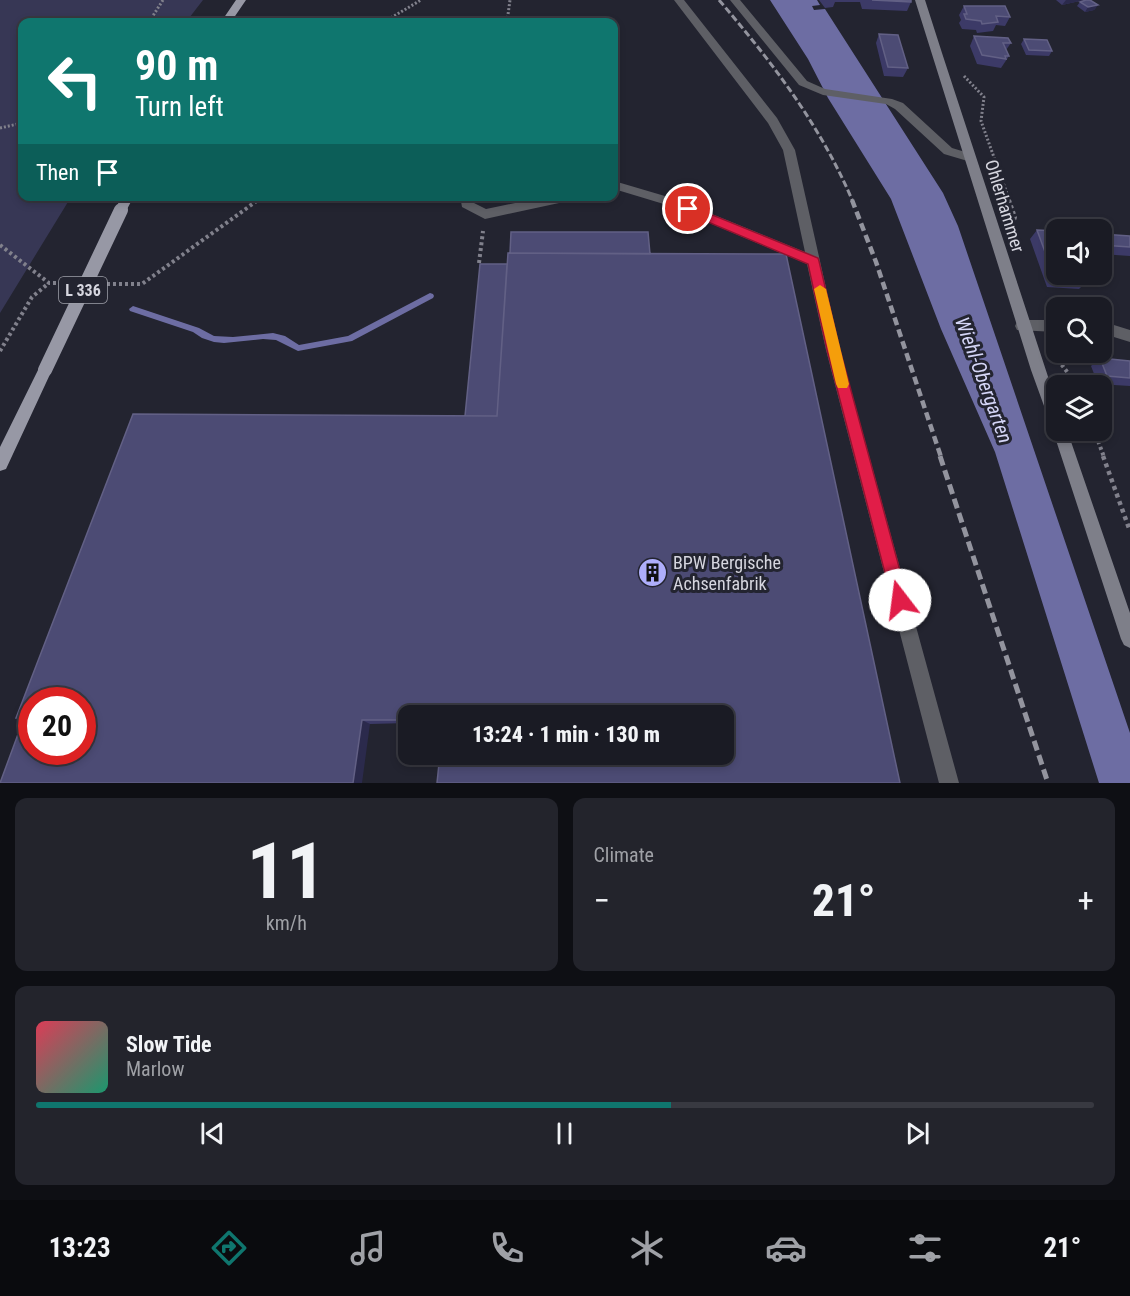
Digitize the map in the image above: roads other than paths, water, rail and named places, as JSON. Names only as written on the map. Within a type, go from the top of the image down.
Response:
[{"type":"main road","points":[[229,18],[241,0]]},
{"type":"main road","name":"L 336","points":[[0,464],[126,201]]},
{"type":"street","name":"Ohlerhammer","points":[[920,0],[1022,326],[1046,394]]},
{"type":"street","points":[[1063,441],[1130,639]]},
{"type":"lane","points":[[680,0],[773,121],[783,137],[792,163],[833,350],[949,783]]},
{"type":"lane","points":[[735,0],[803,82],[823,92],[888,101],[899,106],[948,151],[971,158]]},
{"type":"lane","points":[[618,189],[671,202],[813,261]]},
{"type":"lane","points":[[466,201],[466,204],[485,214],[549,201]]},
{"type":"lane","points":[[1022,326],[1046,326]]},
{"type":"lane","points":[[1112,330],[1130,336]]},
{"type":"water","name":"Wiehl-Obergarten","points":[[770,0],[817,0],[820,5],[812,6],[814,10],[825,9],[943,193],[958,226],[1130,733],[1130,783],[1099,783],[995,452],[941,329],[891,199],[828,98],[808,59]]},
{"type":"waterway","points":[[133,309],[196,330],[214,339],[233,340],[276,336],[298,348],[349,339],[430,296]]},
{"type":"railway","points":[[719,0],[758,47],[811,121],[853,202]]},
{"type":"railway","points":[[852,200],[876,262],[941,457]]},
{"type":"railway","points":[[940,456],[1048,783]]},
{"type":"place","name":"BPW Bergische Achsenfabrik","points":[[652,572]]}]
